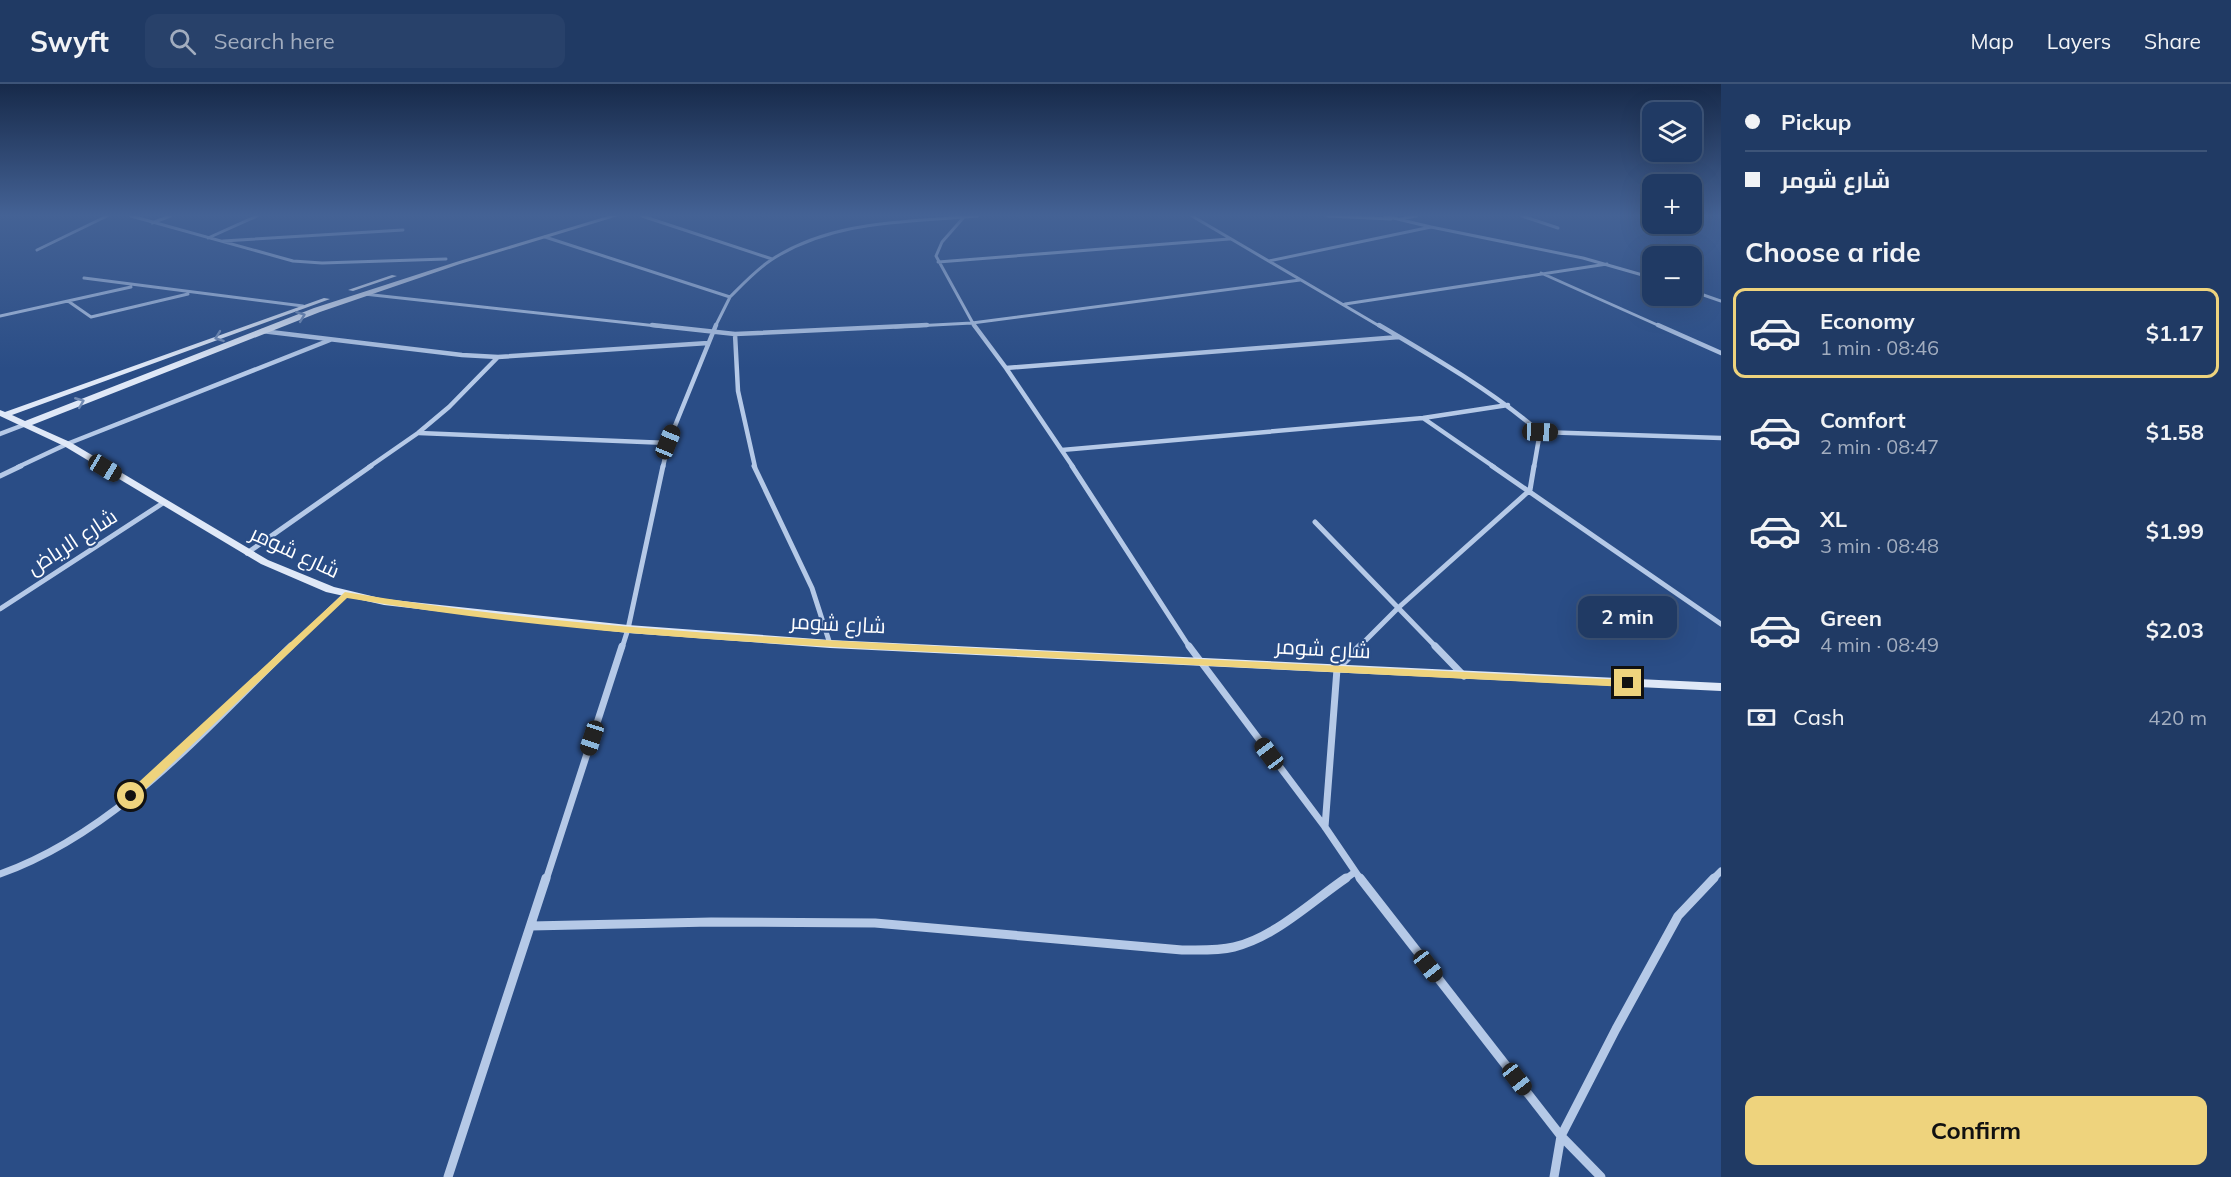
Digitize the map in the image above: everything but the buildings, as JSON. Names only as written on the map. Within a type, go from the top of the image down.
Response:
[{"type":"street","points":[[2,414],[303,306],[422,267]]},
{"type":"street","points":[[0,434],[262,331],[364,294],[450,267]]},
{"type":"street","points":[[638,267],[730,297]]},
{"type":"street","points":[[448,1177],[628,629],[668,442],[712,332],[730,297],[763,267]]},
{"type":"street","points":[[941,267],[972,323],[1062,450],[1199,662],[1325,827],[1355,872],[1561,1136],[1601,1177]]},
{"type":"street","points":[[1279,267],[1461,373],[1508,405],[1540,432],[1721,438]]},
{"type":"street","points":[[1344,304],[1585,267]]},
{"type":"street","points":[[1617,267],[1642,275]]},
{"type":"street","points":[[1541,273],[1721,353]]},
{"type":"street","points":[[84,278],[303,306]]},
{"type":"street","points":[[364,294],[735,334],[972,323],[1300,280]]},
{"type":"street","points":[[0,316],[135,286]]},
{"type":"street","points":[[68,301],[91,317],[193,293]]},
{"type":"street","points":[[1702,294],[1721,301]]},
{"type":"street","points":[[262,331],[498,357],[708,343]]},
{"type":"street","points":[[735,334],[738,391],[752,462],[812,588],[830,644]]},
{"type":"street","points":[[1006,368],[1399,337]]},
{"type":"street","points":[[0,476],[67,444],[331,340]]},
{"type":"street","points":[[247,553],[418,433],[448,407],[498,357]]},
{"type":"street","points":[[1062,450],[1423,418],[1508,405]]},
{"type":"street","name":"شارع شومر","points":[[2,414],[67,444],[247,553],[306,583],[345,595],[421,608],[628,629],[830,644],[1721,687]]},
{"type":"street","points":[[1423,418],[1721,624]]},
{"type":"street","points":[[1325,827],[1337,669],[1398,608],[1530,490],[1540,432]]},
{"type":"street","points":[[418,433],[668,442]]},
{"type":"street","name":"شارع الرياض","points":[[0,609],[162,502]]},
{"type":"street","points":[[1315,522],[1464,676]]},
{"type":"street","points":[[0,874],[37,860],[86,831],[146,784],[345,595]]},
{"type":"street","points":[[1554,1177],[1561,1136],[1678,916],[1721,871]]},
{"type":"street","points":[[531,926],[711,921],[874,923],[1182,950],[1219,949],[1237,946],[1262,935],[1355,872]]},
{"type":"route","points":[[131,796],[345,595],[421,608],[605,627],[830,644],[1628,683]]}]
